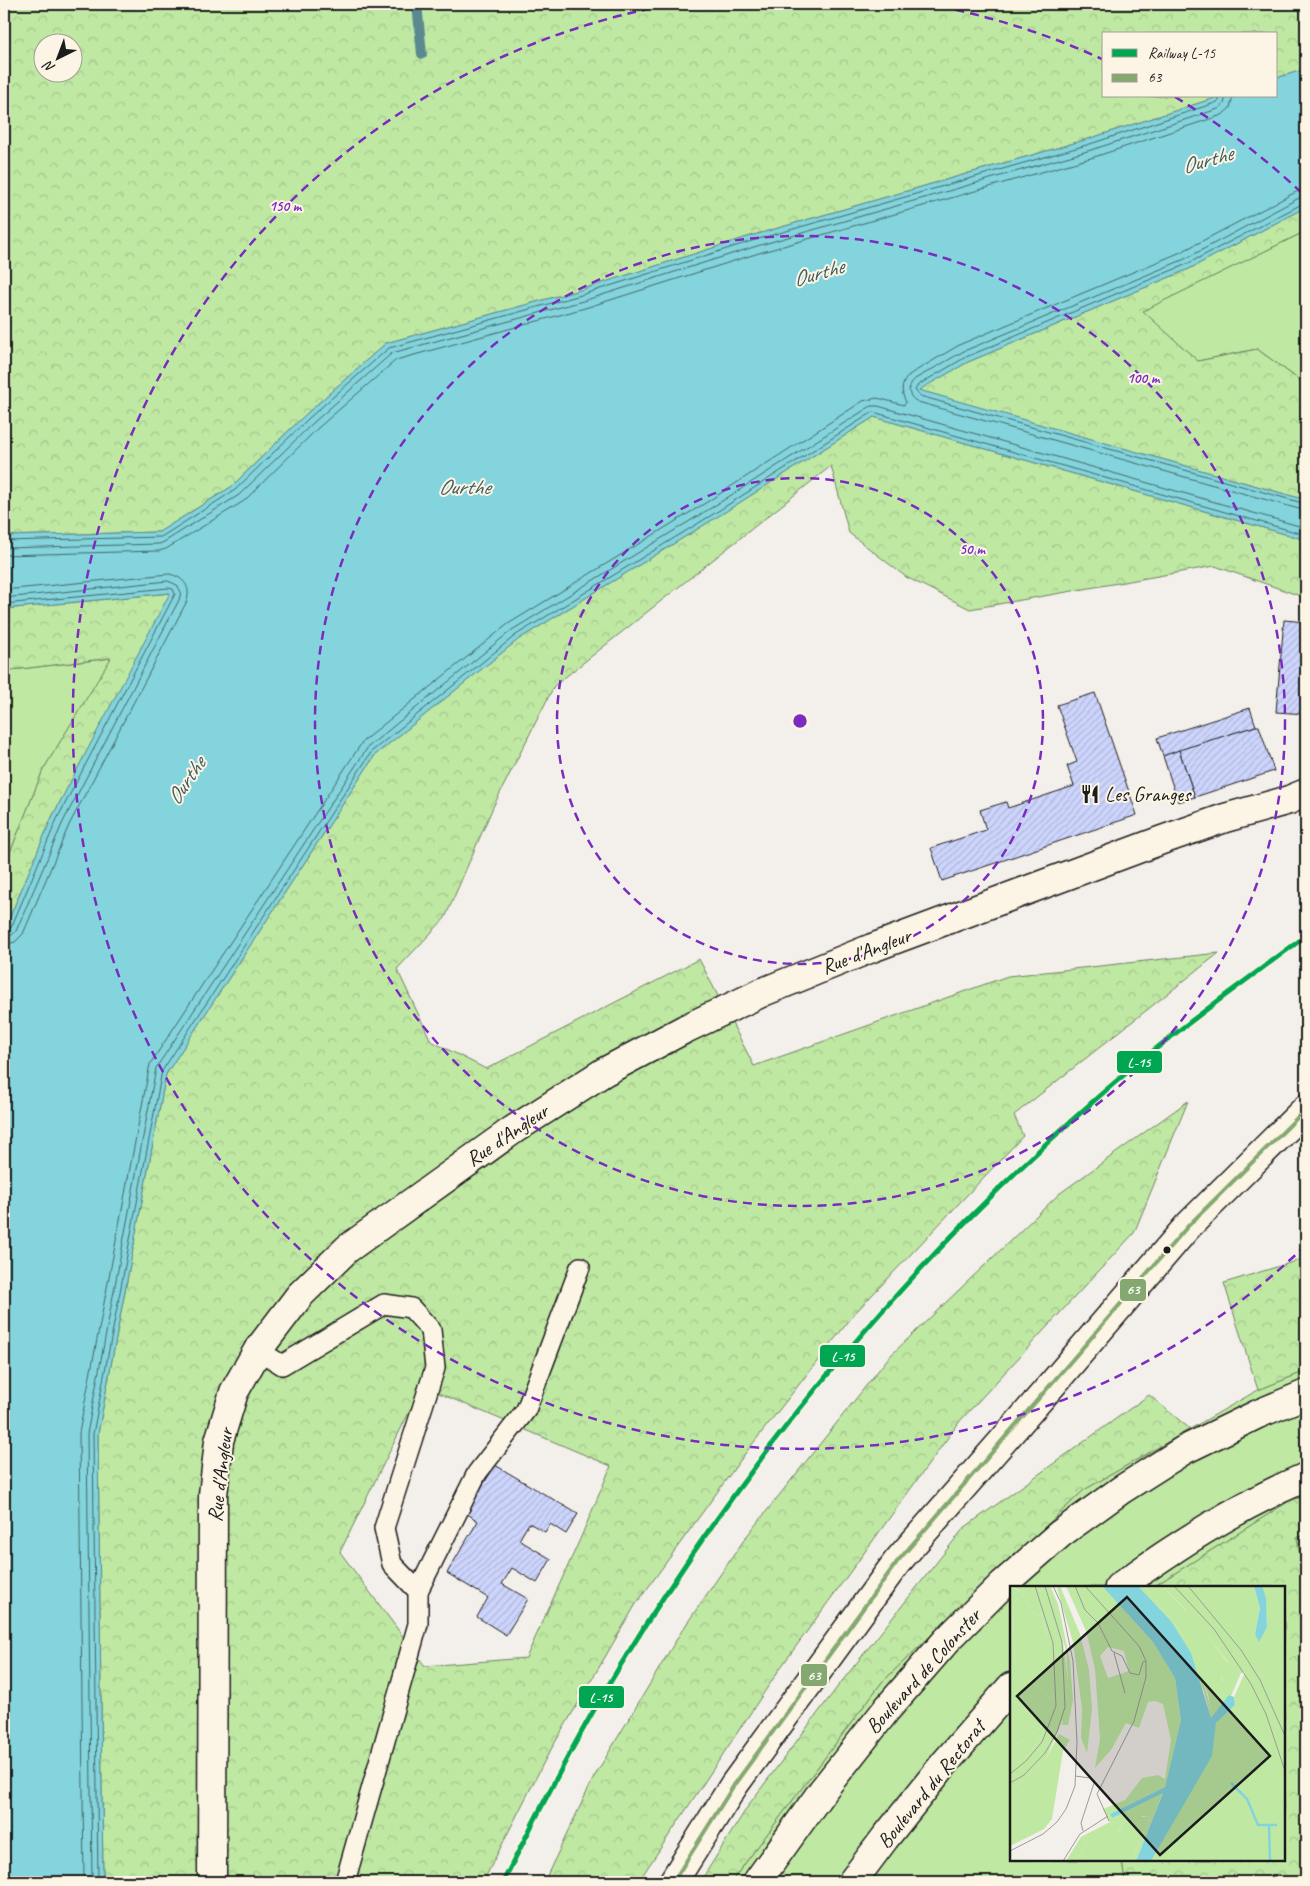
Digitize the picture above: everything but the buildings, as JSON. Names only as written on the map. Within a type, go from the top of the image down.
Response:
[{"type":"street","name":"Rue d'Angleur","points":[[212,1882],[213,1495],[219,1441],[234,1392],[258,1350],[300,1295],[347,1249],[512,1130],[604,1072],[685,1029],[763,992],[872,948],[1171,837],[1306,793]]},
{"type":"street","points":[[673,1882],[734,1785],[897,1562],[1050,1388],[1188,1226],[1306,1109]]},
{"type":"street","name":"Boulevard de Colonster","points":[[757,1882],[823,1790],[887,1709],[948,1640],[1003,1584],[1060,1534],[1121,1490],[1184,1450],[1258,1414],[1306,1394]]},
{"type":"street","points":[[1120,1586],[1172,1548],[1230,1513],[1306,1477]]},
{"type":"street","name":"Boulevard du Rectorat","points":[[852,1882],[884,1838],[944,1764],[1010,1688]]},
{"type":"lane","points":[[345,1882],[418,1624],[418,1591],[477,1473],[526,1410],[580,1267]]},
{"type":"lane","points":[[258,1350],[282,1366],[384,1304],[411,1308],[431,1330],[435,1368],[384,1528],[392,1564],[418,1591]]},
{"type":"green space","points":[[4,4],[1306,4],[1306,69],[1278,77],[1278,32],[1102,32],[1102,98],[1215,98],[1088,139],[754,235],[580,290],[386,343],[305,415],[231,487],[159,532],[4,536]]},
{"type":"green space","points":[[1306,207],[1306,231],[1143,311],[1198,361],[1257,349],[1306,385],[1306,500],[918,390],[968,362],[1189,269]]},
{"type":"green space","points":[[1306,231],[1306,385],[1257,349],[1198,361],[1142,311]]},
{"type":"green space","points":[[874,417],[1306,540],[1306,598],[1215,566],[970,609],[906,577],[849,533],[831,466],[554,686],[493,807],[445,918],[397,969],[431,1041],[486,1069],[699,959],[754,1066],[1008,976],[1219,953],[1014,1115],[1023,1136],[855,1313],[747,1451],[636,1604],[546,1758],[483,1882],[103,1882],[98,1434],[166,1074],[375,755],[519,639],[717,517]],"holes":[[[422,1386],[611,1466],[526,1658],[425,1666],[340,1552]]]},
{"type":"green space","points":[[171,593],[52,817],[4,931],[4,868],[43,770],[111,658],[4,671],[4,609]]},
{"type":"green space","points":[[112,658],[43,770],[4,868],[4,671]]},
{"type":"green space","points":[[1188,1101],[1134,1233],[960,1421],[781,1667],[638,1882],[544,1882],[594,1777],[681,1632],[746,1537],[889,1357],[1059,1194]]},
{"type":"green space","points":[[1306,1258],[1306,1371],[1258,1390],[1224,1283]]},
{"type":"green space","points":[[1306,1371],[1306,1496],[1291,1500],[1155,1586],[1010,1586],[1010,1861],[1122,1861],[1125,1882],[731,1882],[882,1682],[1084,1490],[1258,1390]]},
{"type":"green space","points":[[1149,1395],[1190,1429],[1084,1490],[882,1682],[731,1882],[700,1882],[750,1803],[839,1685],[964,1528]]},
{"type":"green space","points":[[1306,1496],[1306,1536],[1297,1537],[1306,1593],[1306,1882],[1125,1882],[1122,1861],[1285,1861],[1285,1586],[1155,1586],[1291,1500]]},
{"type":"green space","points":[[1297,1536],[1306,1536],[1306,1593]]},
{"type":"water","name":"Ourthe","points":[[1306,69],[1306,207],[1189,269],[968,362],[919,390],[1306,500],[1306,540],[874,417],[717,517],[519,639],[375,755],[166,1074],[98,1434],[103,1882],[4,1882],[4,931],[52,817],[170,593],[4,609],[4,536],[159,532],[231,487],[305,415],[386,343],[580,290],[754,235],[1088,139],[1215,98],[1278,98],[1278,77]]},
{"type":"waterway","points":[[417,4],[422,54]]},
{"type":"rail line","name":"L-15","points":[[503,1882],[589,1719],[670,1587],[723,1510],[778,1436],[836,1364],[897,1294],[1027,1161],[1097,1098],[1148,1056],[1306,936]]},
{"type":"transit line","name":"63","points":[[673,1882],[734,1785],[897,1562],[1188,1226],[1306,1109]]},
{"type":"place","name":"Les Granges","points":[[1090,794]]}]
